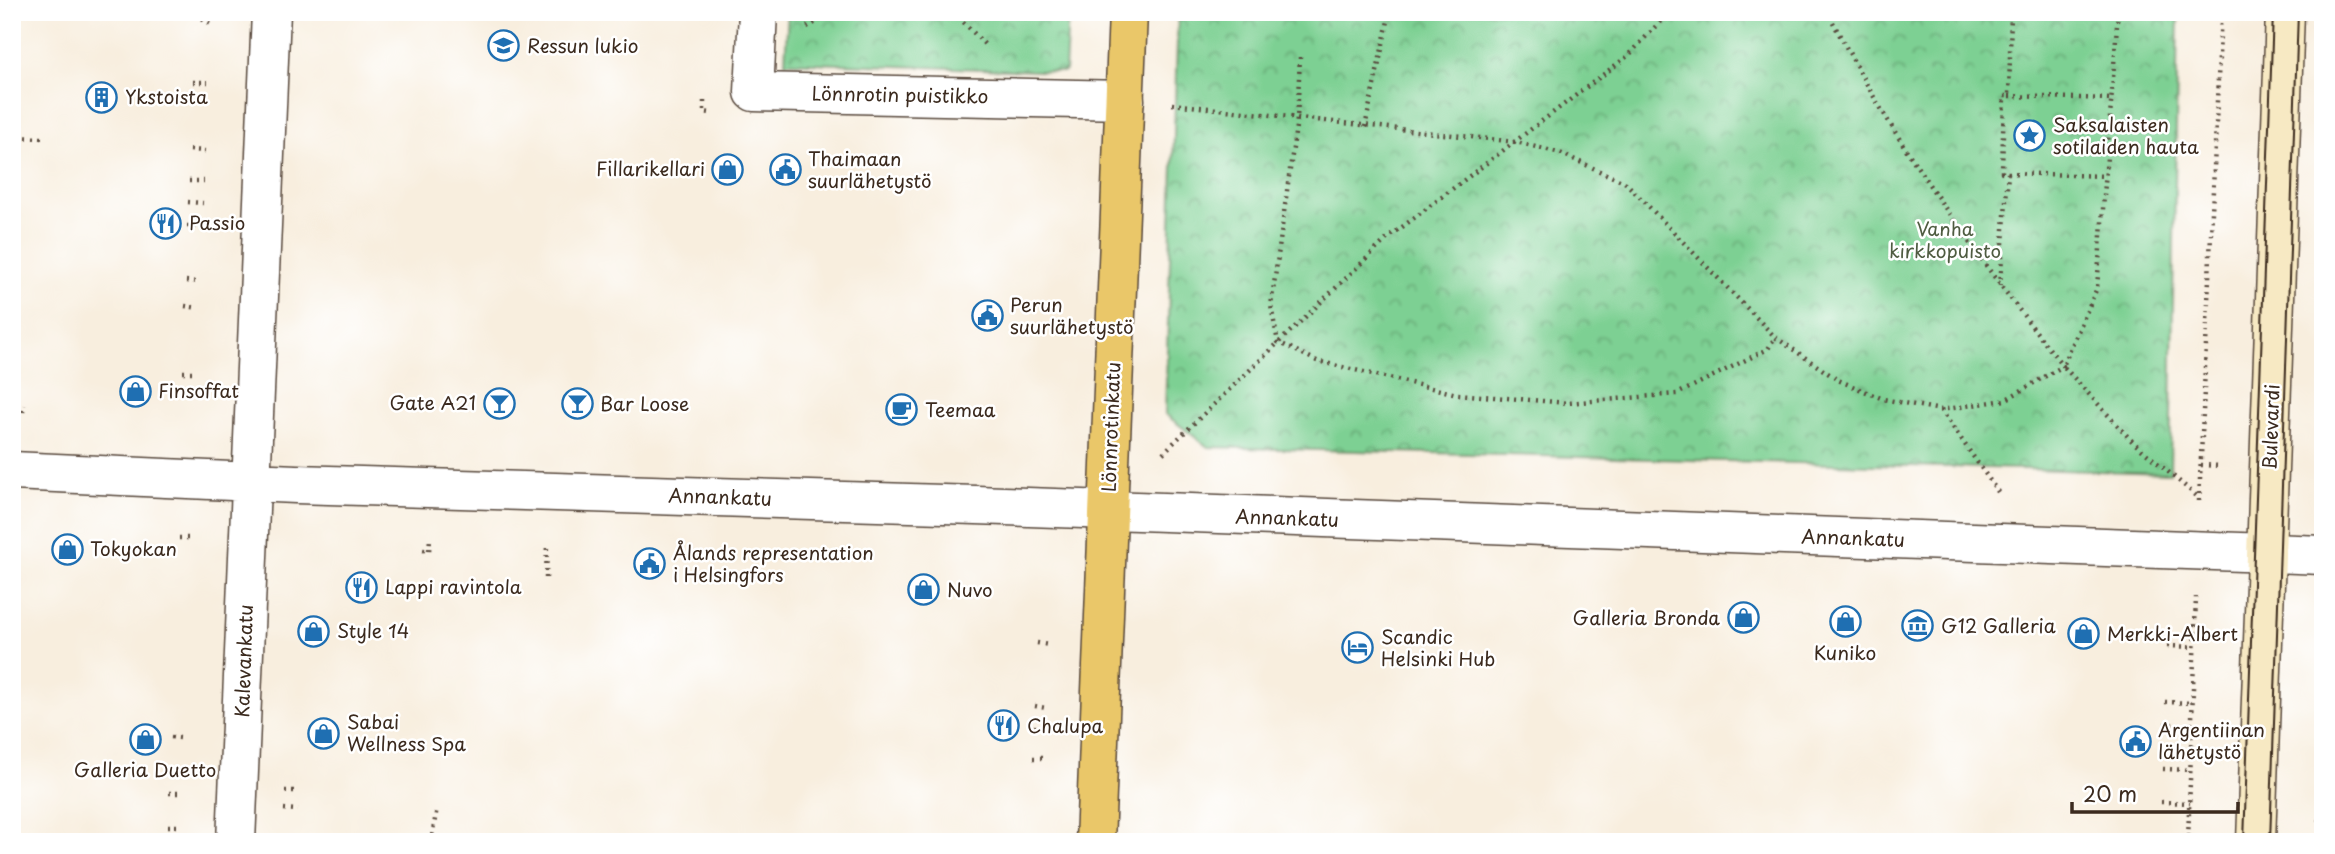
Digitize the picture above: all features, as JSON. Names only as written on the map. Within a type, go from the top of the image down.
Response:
[{"type":"main road","name":"Lönnrotinkatu","points":[[1095,842],[1128,12]]},
{"type":"street","name":"Kalevankatu","points":[[236,842],[271,12]]},
{"type":"street","name":"Lönnrotin puistikko","points":[[758,12],[754,92],[1125,100]]},
{"type":"street","name":"Bulevardi","points":[[2256,842],[2285,12]]},
{"type":"street","name":"Annankatu","points":[[12,471],[2323,555]]},
{"type":"path","points":[[1365,127],[1390,12]]},
{"type":"path","points":[[1163,453],[1389,237],[1629,55],[1669,12]]},
{"type":"path","points":[[1828,12],[1854,66],[1978,258],[2000,287],[2063,366],[2133,442],[2199,498]]},
{"type":"path","points":[[2009,96],[2011,12]]},
{"type":"path","points":[[1125,100],[1516,142],[1560,153],[1626,183],[1776,337],[1838,380],[1883,400],[1941,410],[2005,400],[2063,366],[2097,288],[2118,12]]},
{"type":"path","points":[[2159,840],[2188,842],[2199,498],[2221,12]]},
{"type":"path","points":[[196,16],[211,24]]},
{"type":"path","points":[[1278,342],[1271,306],[1297,119],[1300,57]]},
{"type":"path","points":[[193,82],[208,82]]},
{"type":"path","points":[[2106,176],[2002,172],[2004,96],[2112,99]]},
{"type":"path","points":[[12,137],[44,138]]},
{"type":"path","points":[[190,150],[205,151]]},
{"type":"path","points":[[2000,287],[2008,173]]},
{"type":"path","points":[[189,181],[204,181]]},
{"type":"path","points":[[188,202],[203,202]]},
{"type":"path","points":[[187,226],[201,226]]},
{"type":"path","points":[[186,281],[199,282]]},
{"type":"path","points":[[185,306],[198,308]]},
{"type":"path","points":[[1278,342],[1317,361],[1457,394],[1568,403],[1677,394],[1768,349],[1776,337]]},
{"type":"path","points":[[183,372],[195,372]]},
{"type":"path","points":[[23,412],[24,405]]},
{"type":"path","points":[[1941,410],[1998,492]]},
{"type":"path","points":[[179,537],[189,538]]},
{"type":"path","points":[[423,550],[429,551],[430,539]]},
{"type":"path","points":[[547,543],[547,578]]},
{"type":"path","points":[[1037,643],[1049,645]]},
{"type":"path","points":[[2167,646],[2195,647]]},
{"type":"path","points":[[2165,702],[2193,703]]},
{"type":"path","points":[[1035,706],[1046,708]]},
{"type":"path","points":[[2164,724],[2192,726]]},
{"type":"path","points":[[2319,842],[2323,724]]},
{"type":"path","points":[[1034,727],[1046,728]]},
{"type":"path","points":[[171,737],[181,738]]},
{"type":"path","points":[[1034,758],[1044,758]]},
{"type":"path","points":[[2162,769],[2190,770]]},
{"type":"path","points":[[284,791],[298,791]]},
{"type":"path","points":[[169,793],[179,793]]},
{"type":"path","points":[[2161,802],[2190,803]]},
{"type":"path","points":[[431,842],[437,808]]},
{"type":"path","points":[[283,809],[298,810]]},
{"type":"path","points":[[168,826],[178,826]]},
{"type":"green space","points":[[788,12],[1068,12],[1065,72],[785,62]]},
{"type":"green space","name":"Vanha kirkkopuisto","points":[[1178,12],[2178,12],[2170,473],[1208,447],[1165,414]]},
{"type":"tram line","points":[[2244,842],[2273,12]]},
{"type":"tram line","points":[[2270,842],[2298,12]]},
{"type":"place","name":"Ressun lukio","points":[[504,46]]},
{"type":"place","name":"Ykstoista","points":[[102,97]]},
{"type":"place","name":"Saksalaisten sotilaiden hauta","points":[[2030,136]]},
{"type":"place","name":"Fillarikellari","points":[[728,169]]},
{"type":"place","name":"Thaimaan suurlähetystö","points":[[785,170]]},
{"type":"place","name":"Passio","points":[[166,223]]},
{"type":"place","name":"Perun suurlähetystö","points":[[987,316]]},
{"type":"place","name":"Finsoffat","points":[[135,391]]},
{"type":"place","name":"Gate A21","points":[[499,403]]},
{"type":"place","name":"Bar Loose","points":[[577,404]]},
{"type":"place","name":"Teemaa","points":[[902,410]]},
{"type":"place","name":"Tokyokan","points":[[67,549]]},
{"type":"place","name":"Ålands representation i Helsingfors","points":[[650,564]]},
{"type":"place","name":"Lappi ravintola","points":[[362,587]]},
{"type":"place","name":"Nuvo","points":[[924,590]]},
{"type":"place","name":"Galleria Bronda","points":[[1743,618]]},
{"type":"place","name":"Kuniko","points":[[1845,622]]},
{"type":"place","name":"G12 Galleria","points":[[1918,626]]},
{"type":"place","name":"Style 14","points":[[314,631]]},
{"type":"place","name":"Merkki-Albert","points":[[2084,634]]},
{"type":"place","name":"Scandic Helsinki Hub","points":[[1358,648]]},
{"type":"place","name":"Chalupa","points":[[1004,726]]},
{"type":"place","name":"Sabai Wellness Spa","points":[[324,733]]},
{"type":"place","name":"Galleria Duetto","points":[[145,739]]},
{"type":"place","name":"Argentiinan lähetystö","points":[[2135,741]]}]
